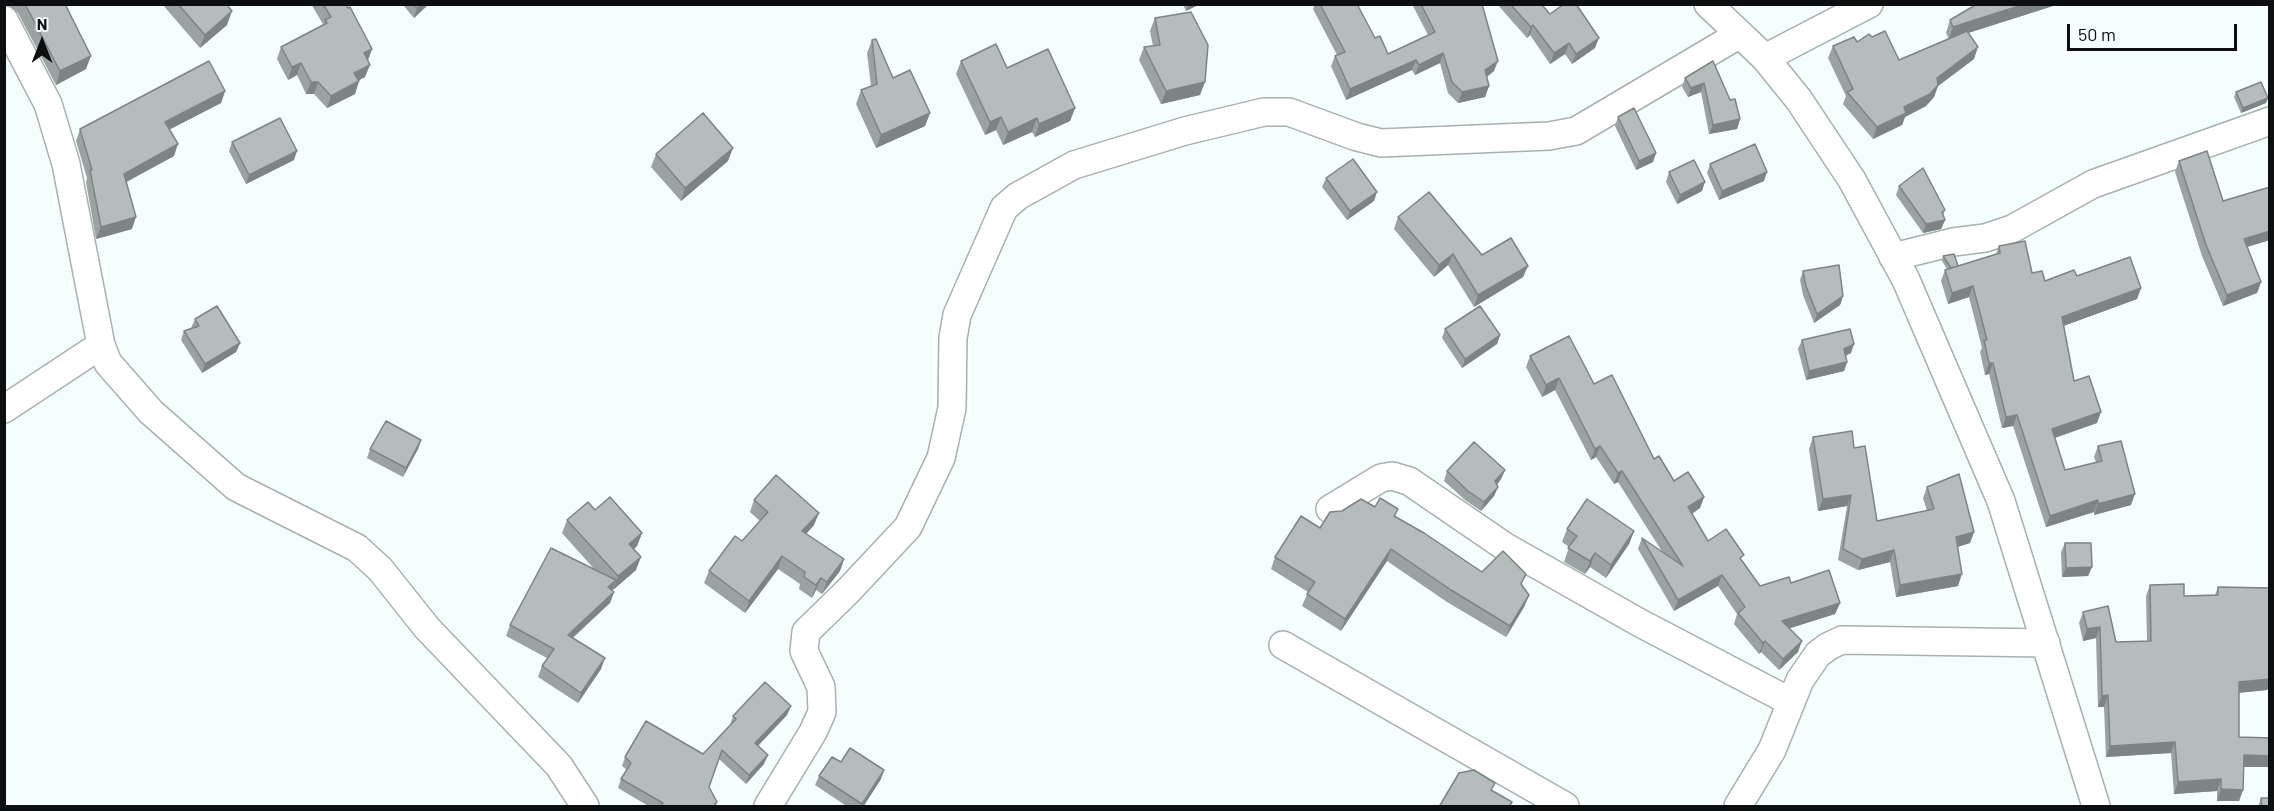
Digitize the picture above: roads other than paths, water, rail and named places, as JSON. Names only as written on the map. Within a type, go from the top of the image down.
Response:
[{"type":"street","points":[[1708,4],[1765,58],[1799,100],[1852,180],[1906,280],[2001,501],[2097,807]]},
{"type":"street","points":[[1765,58],[1869,4]]},
{"type":"street","points":[[4,20],[48,104],[66,164],[100,345],[108,363],[151,412],[236,487],[357,548],[380,569],[427,628],[559,766],[585,807]]},
{"type":"street","points":[[768,807],[813,732],[822,712],[821,687],[804,651],[806,632],[908,527],[941,458],[952,408],[953,338],[957,315],[1004,208],[1018,196],[1074,165],[1185,131],[1264,112],[1289,112],[1357,137],[1381,143],[1549,136],[1576,131],[1740,34]]},
{"type":"street","points":[[1893,257],[1985,238],[2012,229],[2092,184],[2270,121]]},
{"type":"street","points":[[4,409],[100,345]]},
{"type":"street","points":[[1330,509],[1381,478],[1392,476],[1409,481],[1504,546],[1640,623],[1791,702]]},
{"type":"street","points":[[1738,807],[1772,750],[1800,680],[1818,654],[1842,640],[2046,644]]},
{"type":"street","points":[[1283,645],[1565,807]]}]
